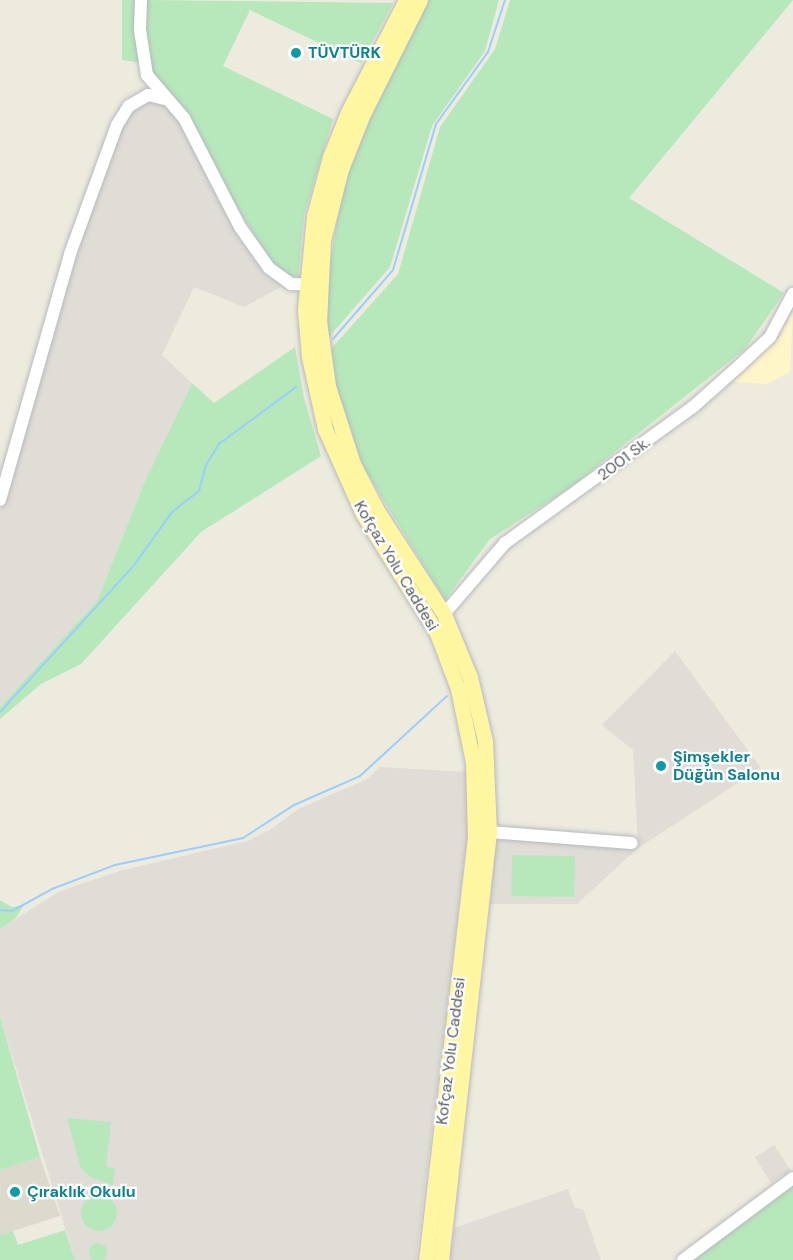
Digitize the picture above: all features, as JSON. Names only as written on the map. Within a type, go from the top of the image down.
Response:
[{"type":"main road","name":"Kofçaz Yolu Caddesi","points":[[406,0],[348,112],[330,157],[314,216],[309,357],[325,429],[363,514],[437,633],[460,693],[473,762],[473,859],[426,1260]]},
{"type":"main road","name":"Kofçaz Yolu Caddesi","points":[[420,0],[362,116],[341,169],[313,285],[325,370],[346,445],[378,512],[444,614],[470,677],[480,717],[487,763],[489,832],[441,1260]]},
{"type":"street","points":[[141,0],[140,30],[147,75],[183,118],[240,227],[269,268],[291,284],[313,285]]},
{"type":"street","points":[[0,500],[70,254],[117,125],[129,106],[148,95],[166,99]]},
{"type":"street","name":"2001 Sk.","points":[[444,614],[505,543],[595,481],[693,407],[731,373],[770,337],[793,294]]},
{"type":"street","points":[[489,832],[632,843]]},
{"type":"street","points":[[683,1260],[793,1178]]},
{"type":"shaded area","points":[[150,99],[166,104],[180,120],[241,240],[263,271],[283,286],[244,307],[194,287],[162,355],[192,383],[145,481],[97,601],[0,707],[0,510],[73,253],[119,135],[133,109]]},
{"type":"shaded area","points":[[675,651],[761,768],[638,848],[633,750],[602,725]]},
{"type":"shaded area","points":[[380,767],[466,772],[468,832],[416,1260],[75,1260],[0,1016],[0,929],[58,892],[119,871],[247,841],[270,830],[298,809],[367,779]]},
{"type":"shaded area","points":[[496,837],[638,848],[577,904],[490,904]]},
{"type":"shaded area","points":[[774,1145],[790,1170],[771,1183],[755,1158]]},
{"type":"shaded area","points":[[40,1157],[60,1216],[0,1235],[0,1170]]},
{"type":"shaded area","points":[[568,1189],[575,1208],[583,1209],[601,1260],[450,1260],[454,1228]]},
{"type":"green space","points":[[122,0],[136,0],[143,63],[122,60]]},
{"type":"green space","points":[[144,0],[393,3],[361,63],[250,10],[223,66],[333,119],[304,215],[298,277],[290,275],[272,262],[150,74],[143,31]]},
{"type":"green space","points":[[428,0],[499,0],[485,51],[432,126],[390,267],[328,338],[328,277],[342,191],[358,145]]},
{"type":"green space","points":[[510,0],[793,0],[629,198],[784,293],[745,349],[568,489],[490,539],[445,600],[364,468],[341,408],[330,350],[398,274],[440,127],[495,49]]},
{"type":"green space","points":[[295,347],[304,398],[321,456],[201,532],[81,664],[41,684],[0,719],[0,707],[97,601],[145,481],[192,383],[214,403]]},
{"type":"green space","points":[[512,855],[575,856],[574,897],[511,896]]},
{"type":"green space","points":[[0,900],[12,907],[24,905],[16,918],[0,929]]},
{"type":"green space","points":[[0,1016],[40,1157],[0,1170]]},
{"type":"green space","points":[[67,1118],[111,1122],[106,1167],[115,1168],[113,1185],[90,1177],[81,1168]]},
{"type":"green space","points":[[793,1184],[793,1260],[692,1260]]},
{"type":"green space","points":[[99,1195],[112,1200],[117,1213],[112,1226],[99,1231],[86,1226],[81,1213],[86,1200]]},
{"type":"green space","points":[[65,1230],[75,1260],[0,1260],[0,1235],[13,1231],[18,1245]]},
{"type":"green space","points":[[94,1243],[102,1243],[107,1248],[105,1259],[94,1261],[89,1256],[89,1248]]},
{"type":"sand","points":[[793,312],[790,372],[767,384],[733,382],[779,338]]},
{"type":"waterway","points":[[333,339],[393,270],[436,124],[488,52],[505,0]]},
{"type":"waterway","points":[[0,712],[135,564],[172,512],[199,491],[206,465],[219,444],[296,387]]},
{"type":"waterway","points":[[0,910],[12,911],[52,889],[115,865],[243,838],[294,805],[360,776],[447,696]]},
{"type":"place","name":"TÜVTÜRK","points":[[296,53]]},
{"type":"place","name":"Şimşekler Düğün Salonu","points":[[661,766]]},
{"type":"place","name":"Çıraklık Okulu","points":[[15,1192]]}]
